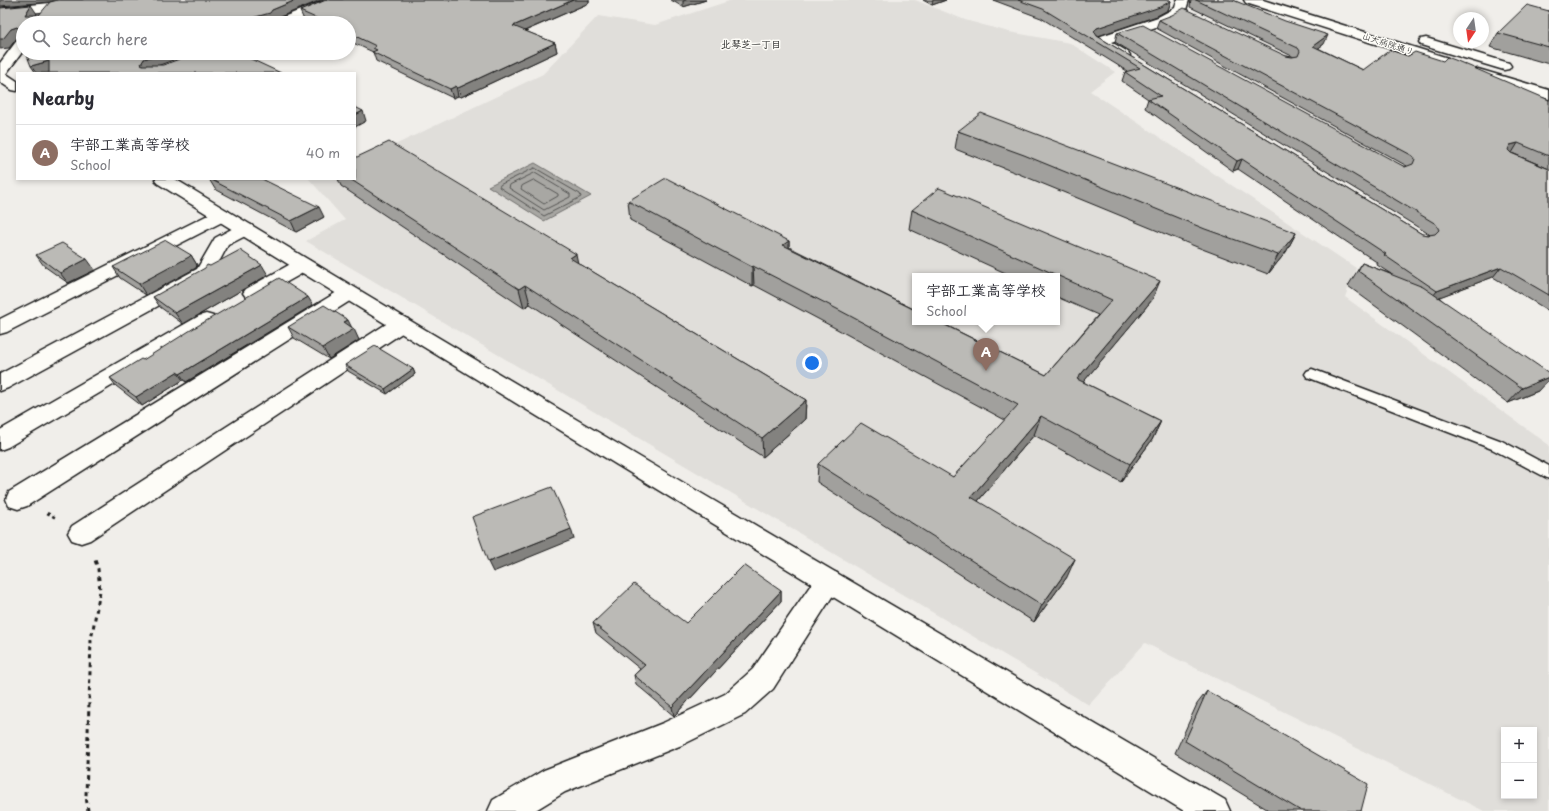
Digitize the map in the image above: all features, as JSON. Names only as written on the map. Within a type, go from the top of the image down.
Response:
[{"type":"street","points":[[0,12],[50,7],[76,0]]},
{"type":"street","points":[[298,16],[336,0]]},
{"type":"street","name":"山大病院通り","points":[[1250,0],[1452,64]]},
{"type":"street","name":"山大病院通り","points":[[1289,0],[1519,71]]},
{"type":"street","points":[[1134,62],[1100,41],[1163,20],[1182,5],[1195,16]]},
{"type":"street","points":[[43,16],[50,7]]},
{"type":"street","points":[[1142,28],[1156,35]]},
{"type":"street","points":[[0,72],[16,51]]},
{"type":"street","points":[[1467,69],[1549,95]]},
{"type":"street","points":[[0,76],[16,86]]},
{"type":"street","points":[[165,180],[222,214],[302,265],[1214,811]]},
{"type":"street","points":[[0,327],[222,214]]},
{"type":"street","points":[[0,383],[204,272],[221,242],[245,229]]},
{"type":"street","points":[[0,441],[302,265]]},
{"type":"street","points":[[18,499],[349,293]]},
{"type":"street","points":[[81,533],[401,324]]},
{"type":"street","points":[[504,811],[555,781],[671,735],[735,704],[763,679],[828,581]]},
{"type":"lane","points":[[1312,374],[1497,445],[1549,473]]},
{"type":"path","points":[[18,499],[36,506],[81,533],[90,543],[98,569],[100,591],[91,640],[89,682],[86,796],[88,811]]},
{"type":"shaded area","points":[[732,0],[915,0],[965,20],[1009,32],[1070,43],[1115,72],[1090,91],[1356,268],[1345,297],[1549,445],[1549,811],[1484,811],[1145,643],[1089,705],[306,241],[345,220],[310,180],[356,180],[356,178],[378,153],[543,74],[598,16],[655,25]]},
{"type":"water","points":[[535,163],[591,196],[544,221],[488,186]]},
{"type":"building","points":[[58,0],[296,0],[272,10],[270,13],[259,16],[16,16],[16,27],[11,29],[3,39],[0,39],[0,8],[31,5],[25,15],[39,15],[50,2]]},
{"type":"building","points":[[326,0],[573,0],[513,26],[555,43],[458,88],[456,86],[450,89],[372,52],[377,50],[373,48],[376,46],[356,36],[356,16],[311,16],[300,11]]},
{"type":"building","points":[[1018,0],[1170,0],[1171,1],[1160,7],[1097,28],[1094,31],[1097,36],[1422,234],[1435,234],[1439,230],[1436,224],[1117,33],[1143,25],[1405,167],[1413,164],[1415,159],[1413,156],[1159,20],[1184,8],[1286,56],[1298,56],[1300,51],[1298,48],[1196,0],[1233,0],[1285,21],[1328,35],[1313,46],[1363,70],[1390,50],[1408,56],[1415,52],[1443,61],[1447,57],[1549,100],[1549,156],[1518,143],[1510,145],[1508,150],[1511,153],[1549,169],[1549,295],[1501,267],[1437,291],[1384,255],[1386,254],[1242,159],[1237,161],[1148,99],[1161,96],[1125,72],[1140,68],[1043,9]]},
{"type":"building","points":[[1527,5],[1549,11],[1549,47],[1498,33]]},
{"type":"building","points":[[29,60],[143,60],[141,64],[143,65],[163,65],[177,60],[253,60],[279,72],[49,72],[49,61],[31,66]]},
{"type":"building","points":[[356,108],[363,111],[356,114]]},
{"type":"building","points":[[981,113],[1296,233],[1278,255],[1205,229],[1024,155],[958,131]]},
{"type":"building","points":[[389,142],[576,254],[570,258],[806,400],[762,438],[525,285],[519,289],[352,180],[356,180],[356,158]]},
{"type":"building","points":[[666,178],[789,241],[783,245],[912,309],[912,325],[945,325],[1046,375],[1112,300],[1060,277],[1060,273],[1052,273],[912,210],[939,188],[1160,281],[1077,379],[1161,421],[1130,464],[1041,416],[971,497],[1075,559],[1042,605],[818,464],[861,423],[953,477],[1018,405],[628,201]]},
{"type":"building","points":[[212,180],[264,180],[319,207],[291,221]]},
{"type":"building","points":[[166,240],[191,255],[139,284],[113,267]]},
{"type":"building","points":[[62,243],[87,259],[60,273],[36,255]]},
{"type":"building","points":[[240,250],[262,265],[175,313],[153,297],[205,268],[207,265],[210,266]]},
{"type":"building","points":[[1362,263],[1423,287],[1549,373],[1549,377],[1522,388],[1358,271]]},
{"type":"building","points":[[279,278],[308,297],[180,374],[177,372],[136,397],[110,378],[141,359],[143,360]]},
{"type":"building","points":[[324,305],[348,320],[344,322],[354,329],[323,348],[288,327]]},
{"type":"building","points":[[375,346],[413,369],[385,389],[345,365]]},
{"type":"building","points":[[552,487],[571,529],[488,562],[472,517]]},
{"type":"building","points":[[744,565],[781,591],[672,707],[634,675],[645,665],[593,623],[634,584],[686,623]]},
{"type":"building","points":[[1207,691],[1368,784],[1361,811],[1301,811],[1185,741]]},
{"type":"place","name":"宇部工業高等学校","points":[[986,371]]},
{"type":"district","name":"北琴芝一丁目","points":[[751,44]]}]
